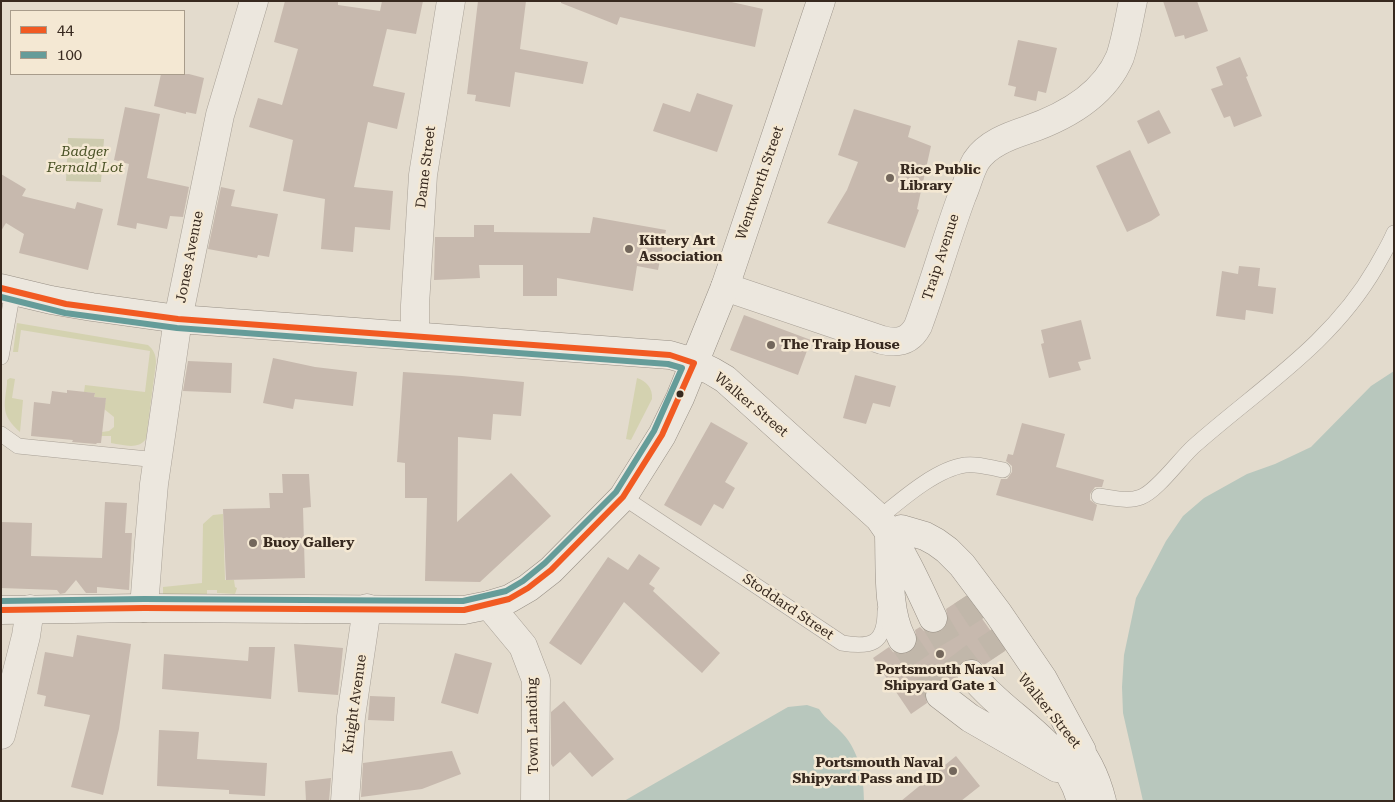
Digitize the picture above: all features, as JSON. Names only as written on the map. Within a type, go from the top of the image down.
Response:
[{"type":"street","name":"Jones Avenue","points":[[144,608],[148,542],[178,319],[220,115],[254,1]]},
{"type":"street","name":"Dame Street","points":[[416,335],[415,305],[423,175],[451,1]]},
{"type":"street","name":"Wentworth Street","points":[[1,610],[367,608],[464,610],[509,599],[528,588],[551,570],[623,497],[662,435],[694,363],[724,287],[821,1]]},
{"type":"street","name":"Traip Avenue","points":[[724,287],[882,340],[893,342],[905,340],[915,332],[918,326],[947,236],[976,161],[997,142],[1059,117],[1092,95],[1108,79],[1120,56],[1134,1]]},
{"type":"street","name":"Walker Street","points":[[7,290],[92,308],[178,319],[670,355],[694,363],[725,379],[890,526],[923,542],[966,596]]},
{"type":"street","name":"Walker Street","points":[[890,526],[907,564],[918,628],[898,630],[894,618],[891,588],[890,526]]},
{"type":"street","points":[[890,526],[925,536],[947,550],[962,565],[998,613],[1043,679],[1082,751]]},
{"type":"street","name":"Town Landing","points":[[489,605],[523,646],[536,680],[534,801]]},
{"type":"street","name":"Knight Avenue","points":[[345,801],[351,717],[367,608]]},
{"type":"street","points":[[1,736],[26,636],[30,609]]},
{"type":"street","name":"Walker Street","points":[[1003,652],[1053,720],[1082,751],[1097,784],[1102,801]]},
{"type":"street","name":"Walker Street","points":[[955,684],[990,696],[1054,750],[1064,763],[1076,788],[970,718],[955,684]]},
{"type":"lane","points":[[1099,496],[1128,500],[1141,497],[1149,492],[1181,458],[1208,434],[1300,359],[1336,322],[1354,300],[1369,279],[1394,233]]},
{"type":"lane","points":[[1,357],[7,290]]},
{"type":"lane","points":[[1,434],[18,446],[158,460]]},
{"type":"lane","points":[[890,526],[915,489],[940,474],[956,467],[976,465],[1003,470]]},
{"type":"lane","name":"Stoddard Street","points":[[623,497],[842,643],[856,646],[870,644],[881,637],[885,625],[885,608],[877,555],[890,526]]},
{"type":"shaded area","points":[[17,323],[148,345],[154,353],[156,363],[146,439],[139,445],[130,446],[111,443],[111,436],[101,436],[102,432],[109,431],[114,427],[114,417],[104,409],[106,398],[94,397],[95,393],[84,392],[85,385],[145,392],[150,351],[21,330],[18,352],[13,352]]},
{"type":"shaded area","points":[[1394,371],[1394,801],[1143,801],[1123,713],[1124,655],[1136,598],[1166,541],[1183,516],[1204,498],[1247,474],[1275,464],[1311,447],[1371,386]]},
{"type":"shaded area","points":[[10,378],[15,379],[12,398],[23,400],[20,432],[10,421],[5,410],[7,380]]},
{"type":"shaded area","points":[[637,378],[648,386],[652,399],[631,440],[626,439]]},
{"type":"shaded area","points":[[223,514],[225,580],[234,580],[235,587],[237,588],[235,594],[217,593],[217,590],[207,590],[207,594],[163,594],[163,587],[202,583],[203,524],[213,515]]},
{"type":"shaded area","points":[[807,705],[819,709],[843,734],[853,748],[862,774],[864,801],[624,801],[788,707]]},
{"type":"green space","name":"Badger Fernald Lot","points":[[68,138],[104,139],[101,182],[66,181]]},
{"type":"building","points":[[285,1],[338,1],[338,5],[380,11],[382,1],[423,1],[416,34],[387,29],[373,86],[405,93],[397,129],[368,122],[354,187],[393,191],[390,230],[355,227],[353,252],[321,249],[325,199],[283,191],[293,140],[249,127],[258,98],[282,105],[298,49],[274,42]]},
{"type":"building","points":[[478,1],[526,1],[520,49],[588,62],[583,84],[515,72],[510,107],[475,101],[476,95],[467,94]]},
{"type":"building","points":[[561,1],[727,1],[763,9],[755,47],[620,17],[617,25],[561,3]]},
{"type":"building","points":[[1163,1],[1197,1],[1208,31],[1185,39],[1184,35],[1175,37]]},
{"type":"building","points":[[1018,40],[1057,48],[1046,93],[1038,91],[1036,101],[1014,96],[1016,87],[1008,85]]},
{"type":"building","points":[[1240,57],[1262,116],[1234,127],[1230,116],[1224,118],[1211,89],[1223,85],[1216,67]]},
{"type":"building","points":[[189,74],[204,78],[196,114],[186,112],[186,114],[154,106],[161,75]]},
{"type":"building","points":[[697,93],[733,105],[717,152],[653,131],[663,103],[690,112]]},
{"type":"building","points":[[125,107],[160,114],[147,178],[189,187],[183,217],[170,216],[167,229],[137,223],[136,229],[117,225],[129,164],[114,160]]},
{"type":"building","name":"Rice Public Library","points":[[854,109],[911,126],[908,137],[931,146],[917,209],[919,210],[905,248],[827,223],[847,190],[858,162],[838,155]]},
{"type":"building","points":[[1159,110],[1171,133],[1148,144],[1137,121]]},
{"type":"building","points":[[1130,150],[1160,215],[1127,232],[1096,166]]},
{"type":"building","points":[[1,174],[26,189],[22,196],[75,209],[77,202],[103,209],[88,270],[19,253],[24,234],[6,223],[1,231]]},
{"type":"building","points":[[221,187],[235,190],[231,206],[278,214],[269,257],[258,255],[257,258],[208,249]]},
{"type":"building","points":[[593,217],[666,230],[658,270],[637,266],[633,291],[557,278],[557,296],[523,296],[523,265],[479,265],[480,278],[434,280],[435,237],[474,237],[474,225],[494,225],[494,232],[590,233]]},
{"type":"building","points":[[1239,266],[1260,268],[1258,286],[1276,288],[1273,314],[1246,310],[1245,320],[1216,316],[1222,271],[1238,274]]},
{"type":"building","name":"The Traip House","points":[[744,315],[811,340],[798,375],[730,350]]},
{"type":"building","points":[[1081,320],[1091,359],[1078,362],[1081,370],[1049,378],[1041,344],[1044,343],[1041,330]]},
{"type":"building","points":[[273,358],[315,367],[357,372],[353,406],[295,399],[293,409],[263,403]]},
{"type":"building","points":[[188,361],[232,363],[231,393],[183,391]]},
{"type":"building","points":[[403,372],[524,382],[521,416],[493,414],[491,440],[458,437],[457,522],[511,473],[551,516],[480,582],[425,581],[427,498],[405,498],[405,463],[397,462]]},
{"type":"building","points":[[855,375],[896,386],[890,407],[873,403],[866,424],[843,418]]},
{"type":"building","points":[[67,390],[95,393],[94,397],[106,398],[101,443],[72,442],[73,440],[31,436],[34,402],[50,404],[52,391],[67,393]]},
{"type":"building","points":[[711,422],[748,443],[725,482],[735,488],[723,509],[714,504],[701,526],[664,505]]},
{"type":"building","points":[[1022,423],[1065,434],[1056,467],[1104,480],[1102,487],[1095,487],[1090,494],[1090,500],[1097,505],[1093,521],[996,495],[1001,479],[1007,479],[1012,472],[1012,466],[1006,461],[1008,454],[1013,455]]},
{"type":"building","points":[[282,474],[309,474],[311,507],[303,508],[305,578],[226,580],[223,509],[270,508],[269,493],[283,493]]},
{"type":"building","points":[[105,502],[127,503],[125,533],[132,533],[129,590],[97,587],[97,593],[86,593],[76,580],[65,593],[60,594],[57,590],[1,588],[1,522],[32,523],[31,556],[102,558]]},
{"type":"building","points":[[639,554],[660,568],[649,584],[655,588],[653,591],[720,653],[702,673],[624,602],[581,665],[549,643],[608,557],[628,570]]},
{"type":"building","name":"Portsmouth Naval Shipyard Gate 1","points":[[966,596],[1005,651],[984,665],[975,659],[967,659],[961,662],[956,670],[958,682],[954,686],[942,680],[934,681],[927,686],[925,692],[927,703],[911,714],[873,658],[889,647],[893,652],[900,654],[909,653],[915,648],[917,641],[915,630],[920,627],[924,631],[931,633],[940,632],[946,627],[948,620],[946,609]]},
{"type":"building","points":[[77,635],[131,644],[119,729],[103,795],[71,787],[90,715],[44,706],[46,696],[37,694],[45,652],[73,657]]},
{"type":"building","points":[[294,644],[343,648],[338,695],[298,692]]},
{"type":"building","points":[[249,647],[275,647],[271,699],[162,689],[164,654],[248,661]]},
{"type":"building","points":[[455,653],[492,663],[478,714],[441,703]]},
{"type":"building","points":[[370,696],[395,697],[394,721],[368,720]]},
{"type":"building","points":[[564,701],[614,759],[592,777],[570,752],[553,767],[551,764],[551,712]]},
{"type":"building","points":[[159,730],[199,732],[197,759],[267,763],[265,796],[229,794],[229,790],[157,786]]},
{"type":"building","points":[[452,751],[461,774],[422,789],[361,797],[363,763]]},
{"type":"building","name":"Portsmouth Naval Shipyard Pass and ID","points":[[956,756],[980,786],[961,801],[901,801]]},
{"type":"building","points":[[331,778],[329,801],[306,801],[305,781]]},
{"type":"tunnel","points":[[966,596],[1003,652]]},
{"type":"tunnel","points":[[933,618],[949,645],[971,674]]},
{"type":"tunnel","points":[[902,639],[940,695]]},
{"type":"transit line","name":"44","points":[[1,288],[66,304],[178,319],[670,355],[694,363],[662,435],[623,497],[551,570],[528,588],[509,599],[464,610],[144,608],[1,610]]},
{"type":"transit line","name":"100","points":[[1,297],[65,313],[177,328],[668,364],[682,368],[654,431],[616,492],[545,563],[523,581],[506,591],[463,601],[144,599],[1,601]]},
{"type":"place","name":"Rice Public Library","points":[[890,178]]},
{"type":"place","name":"Kittery Art Association","points":[[629,249]]},
{"type":"place","name":"The Traip House","points":[[771,345]]},
{"type":"place","name":"Buoy Gallery","points":[[253,543]]},
{"type":"place","name":"Portsmouth Naval Shipyard Gate 1","points":[[940,654]]},
{"type":"place","name":"Portsmouth Naval Shipyard Pass and ID","points":[[953,771]]}]
